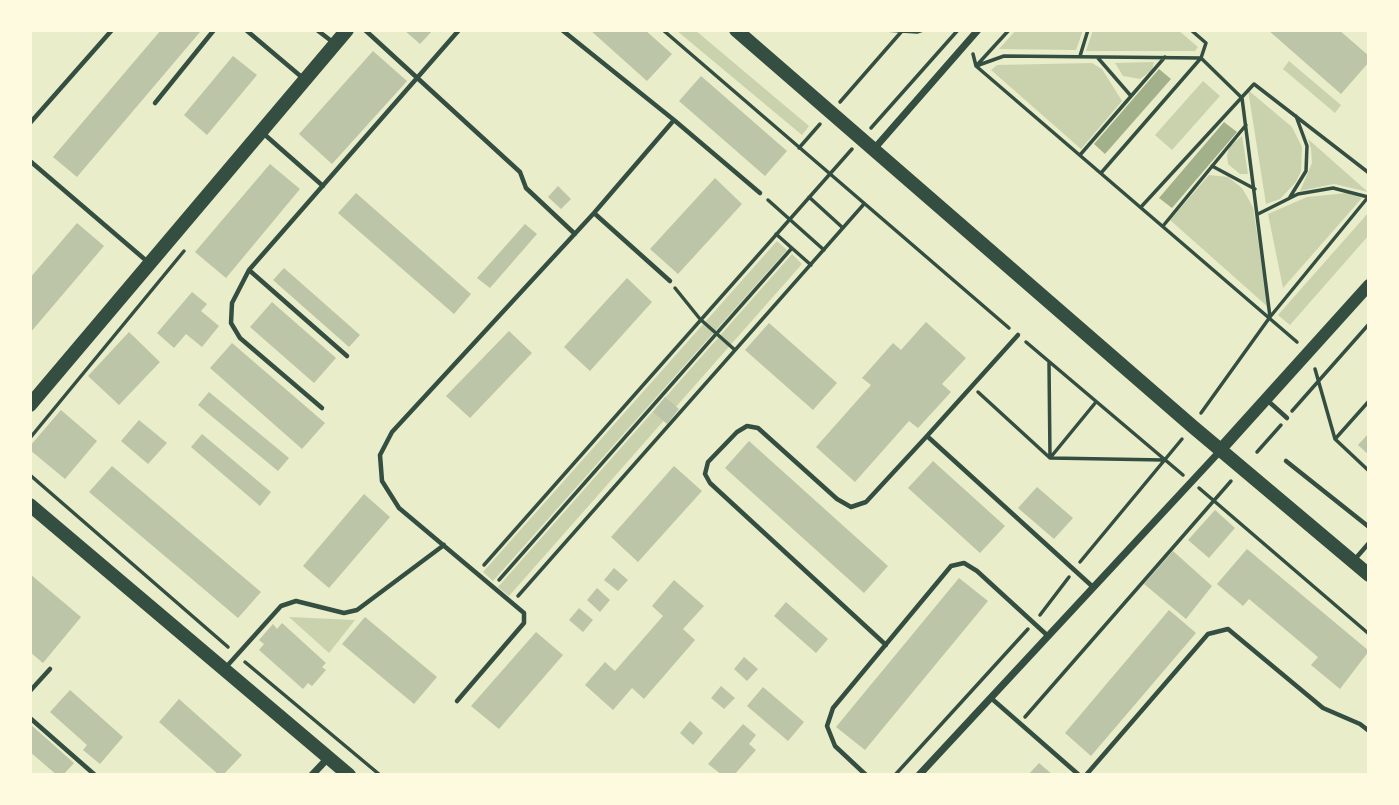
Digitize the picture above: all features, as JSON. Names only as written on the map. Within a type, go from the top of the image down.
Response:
[{"type":"main road","points":[[30,405],[347,30]]},
{"type":"main road","points":[[736,30],[831,112],[864,136],[874,149],[1192,426],[1369,575]]},
{"type":"main road","points":[[30,505],[349,775]]},
{"type":"street","points":[[874,149],[978,30]]},
{"type":"street","points":[[919,775],[1222,449],[1369,285]]},
{"type":"street","points":[[312,775],[328,758]]},
{"type":"lane","points":[[30,124],[112,30]]},
{"type":"lane","points":[[155,103],[214,30]]},
{"type":"lane","points":[[246,30],[304,80]]},
{"type":"lane","points":[[317,30],[335,44]]},
{"type":"lane","points":[[365,30],[520,172],[526,188],[575,234]]},
{"type":"lane","points":[[322,408],[240,338],[231,323],[232,303],[249,270],[459,30]]},
{"type":"lane","points":[[562,30],[760,193]]},
{"type":"lane","points":[[457,701],[524,623],[524,613],[399,508],[382,481],[380,455],[392,432],[594,214],[674,120]]},
{"type":"lane","points":[[261,131],[323,186]]},
{"type":"lane","points":[[30,161],[149,263]]},
{"type":"lane","points":[[594,214],[670,281]]},
{"type":"lane","points":[[249,270],[347,356]]},
{"type":"lane","points":[[886,645],[710,483],[705,474],[708,462],[737,432],[747,426],[758,428],[837,499],[851,507],[866,502],[1017,335]]},
{"type":"lane","points":[[1267,399],[1287,418]]},
{"type":"lane","points":[[927,436],[1093,588]]},
{"type":"lane","points":[[1286,461],[1369,527]]},
{"type":"lane","points":[[1353,562],[1369,543]]},
{"type":"lane","points":[[224,669],[281,606],[296,601],[344,612],[357,610],[444,545]]},
{"type":"lane","points":[[866,775],[835,746],[827,726],[833,708],[951,566],[964,563],[977,571],[1048,637]]},
{"type":"lane","points":[[1086,775],[1208,634],[1228,629],[1323,708],[1360,724],[1369,731]]},
{"type":"lane","points":[[30,691],[50,668]]},
{"type":"lane","points":[[991,698],[1079,775]]},
{"type":"lane","points":[[30,718],[95,775]]},
{"type":"path","points":[[663,30],[1166,460]]},
{"type":"path","points":[[885,30],[923,30]]},
{"type":"path","points":[[477,572],[958,30]]},
{"type":"path","points":[[976,66],[1009,30]]},
{"type":"path","points":[[1080,56],[1088,30]]},
{"type":"path","points":[[1101,173],[1201,58],[1206,43],[1191,30]]},
{"type":"path","points":[[799,148],[902,31]]},
{"type":"path","points":[[970,43],[976,66],[1270,317],[1308,354],[1319,380],[1335,439],[1369,471]]},
{"type":"path","points":[[976,66],[1004,56],[1201,58],[1242,98],[1270,317]]},
{"type":"path","points":[[1097,57],[1131,96]]},
{"type":"path","points":[[1080,155],[1165,57]]},
{"type":"path","points":[[1141,207],[1254,84],[1369,173]]},
{"type":"path","points":[[1289,198],[1306,171],[1307,146],[1296,116]]},
{"type":"path","points":[[1163,226],[1246,125]]},
{"type":"path","points":[[1212,166],[1255,189]]},
{"type":"path","points":[[895,775],[1034,623],[1074,569],[1166,460],[1270,317],[1369,197],[1333,188],[1298,194],[1258,214]]},
{"type":"path","points":[[760,193],[824,250]]},
{"type":"path","points":[[809,197],[843,228]]},
{"type":"path","points":[[512,602],[864,204]]},
{"type":"path","points":[[776,234],[811,265]]},
{"type":"path","points":[[493,586],[792,248]]},
{"type":"path","points":[[670,281],[700,319],[735,350]]},
{"type":"path","points":[[1257,452],[1369,324]]},
{"type":"path","points":[[1049,362],[1050,458]]},
{"type":"path","points":[[972,386],[1050,458],[1166,460]]},
{"type":"path","points":[[1335,439],[1369,401]]},
{"type":"path","points":[[1050,458],[1096,402]]},
{"type":"path","points":[[30,475],[380,775]]},
{"type":"path","points":[[1020,723],[1231,481]]},
{"type":"path","points":[[1214,499],[1369,634]]},
{"type":"shaded area","points":[[676,30],[695,30],[809,126],[802,135]]},
{"type":"shaded area","points":[[1016,30],[1083,30],[1076,50],[999,49]]},
{"type":"shaded area","points":[[1093,30],[1178,30],[1198,47],[1195,51],[1086,51]]},
{"type":"shaded area","points":[[1289,61],[1341,105],[1335,113],[1283,69]]},
{"type":"shaded area","points":[[1154,62],[1152,70],[1140,79],[1123,76],[1115,63]]},
{"type":"shaded area","points":[[1092,63],[1102,69],[1122,101],[1081,149],[991,70],[997,65]]},
{"type":"shaded area","points":[[1159,69],[1171,79],[1105,154],[1094,144]]},
{"type":"shaded area","points":[[1203,81],[1220,96],[1172,150],[1155,135]]},
{"type":"shaded area","points":[[1248,90],[1292,127],[1302,147],[1301,171],[1296,182],[1280,199],[1266,204]]},
{"type":"shaded area","points":[[1224,122],[1237,132],[1172,208],[1159,198]]},
{"type":"shaded area","points":[[1242,136],[1248,174],[1240,174],[1228,164],[1230,146]]},
{"type":"shaded area","points":[[1308,139],[1368,192],[1334,184],[1300,191],[1312,163]]},
{"type":"shaded area","points":[[1209,175],[1228,177],[1242,188],[1253,207],[1268,307],[1170,220]]},
{"type":"shaded area","points":[[1347,193],[1362,198],[1283,288],[1268,214],[1307,197]]},
{"type":"shaded area","points":[[1369,212],[1369,235],[1290,325],[1278,315]]},
{"type":"shaded area","points":[[777,241],[787,250],[493,581],[483,572]]},
{"type":"shaded area","points":[[792,254],[802,264],[509,596],[498,587]]},
{"type":"shaded area","points":[[289,617],[355,620],[329,653]]},
{"type":"building","points":[[161,30],[200,32],[77,177],[53,157]]},
{"type":"building","points":[[404,30],[433,30],[420,44]]},
{"type":"building","points":[[590,30],[645,30],[672,54],[647,81]]},
{"type":"building","points":[[1268,30],[1339,30],[1369,56],[1369,62],[1341,94]]},
{"type":"building","points":[[373,51],[407,81],[332,164],[299,134]]},
{"type":"building","points":[[233,56],[257,75],[207,135],[184,115]]},
{"type":"building","points":[[701,76],[787,151],[765,176],[679,101]]},
{"type":"building","points":[[270,164],[300,189],[226,278],[195,252]]},
{"type":"building","points":[[715,178],[742,204],[678,274],[650,249]]},
{"type":"building","points":[[558,186],[571,199],[561,209],[548,197]]},
{"type":"building","points":[[356,193],[471,294],[454,314],[338,213]]},
{"type":"building","points":[[77,223],[104,246],[30,333],[30,278]]},
{"type":"building","points":[[525,224],[537,234],[490,288],[477,278]]},
{"type":"building","points":[[284,268],[360,335],[349,347],[273,280]]},
{"type":"building","points":[[627,278],[652,302],[590,371],[564,347]]},
{"type":"building","points":[[192,292],[207,304],[201,311],[219,326],[202,347],[186,334],[174,348],[157,333]]},
{"type":"building","points":[[272,302],[336,358],[314,383],[250,327]]},
{"type":"building","points":[[926,322],[966,358],[942,384],[951,392],[918,428],[909,421],[855,482],[816,447],[871,385],[862,378],[893,343],[901,350]]},
{"type":"building","points":[[769,323],[837,383],[813,410],[745,350]]},
{"type":"building","points":[[509,331],[532,353],[470,418],[446,396]]},
{"type":"building","points":[[129,332],[160,362],[119,405],[88,376]]},
{"type":"building","points":[[232,343],[325,423],[302,449],[210,368]]},
{"type":"building","points":[[209,392],[289,458],[278,471],[198,405]]},
{"type":"building","points":[[665,397],[679,409],[667,424],[653,412]]},
{"type":"building","points":[[61,410],[97,441],[65,479],[30,450],[30,446]]},
{"type":"building","points":[[139,420],[167,443],[148,464],[121,441]]},
{"type":"building","points":[[1369,433],[1369,455],[1358,445]]},
{"type":"building","points":[[202,434],[271,492],[260,506],[191,447]]},
{"type":"building","points":[[749,441],[888,566],[864,593],[725,468]]},
{"type":"building","points":[[933,461],[1005,526],[980,553],[908,488]]},
{"type":"building","points":[[112,466],[261,592],[238,618],[89,492]]},
{"type":"building","points":[[674,466],[702,491],[638,562],[611,537]]},
{"type":"building","points":[[1037,487],[1073,518],[1054,539],[1018,508]]},
{"type":"building","points":[[364,494],[390,517],[329,588],[303,566]]},
{"type":"building","points":[[1215,510],[1235,528],[1209,558],[1188,540]]},
{"type":"building","points":[[1247,549],[1369,651],[1340,689],[1311,665],[1318,657],[1249,599],[1243,606],[1217,584]]},
{"type":"building","points":[[1173,551],[1212,586],[1186,619],[1144,584]]},
{"type":"building","points":[[614,568],[628,580],[618,591],[604,580]]},
{"type":"building","points":[[30,574],[81,617],[43,663],[30,652]]},
{"type":"building","points":[[959,578],[988,601],[865,750],[836,727]]},
{"type":"building","points":[[674,580],[704,606],[683,629],[695,640],[644,699],[632,688],[613,710],[585,685],[605,662],[615,671],[663,616],[652,606]]},
{"type":"building","points":[[597,588],[610,600],[600,612],[587,600]]},
{"type":"building","points":[[786,602],[828,639],[816,653],[774,616]]},
{"type":"building","points":[[579,608],[593,620],[583,632],[569,620]]},
{"type":"building","points":[[1169,610],[1196,633],[1091,756],[1065,733]]},
{"type":"building","points":[[365,617],[437,677],[414,704],[342,644]]},
{"type":"building","points":[[282,623],[326,663],[322,667],[326,670],[312,686],[308,683],[303,689],[259,650],[264,644],[259,640],[273,624],[277,629]]},
{"type":"building","points":[[536,632],[563,655],[499,729],[471,706]]},
{"type":"building","points":[[744,657],[758,669],[747,681],[734,669]]},
{"type":"building","points":[[721,686],[735,698],[724,709],[711,698]]},
{"type":"building","points":[[763,687],[804,722],[788,741],[747,706]]},
{"type":"building","points":[[70,690],[123,737],[100,764],[83,750],[87,745],[50,712]]},
{"type":"building","points":[[179,699],[242,755],[223,775],[219,775],[159,722]]},
{"type":"building","points":[[690,721],[703,733],[693,745],[680,733]]},
{"type":"building","points":[[30,724],[74,763],[63,775],[57,775],[30,752]]},
{"type":"building","points":[[743,724],[756,735],[749,744],[756,750],[734,775],[722,775],[708,764]]},
{"type":"building","points":[[1039,763],[1053,775],[1028,775]]}]
